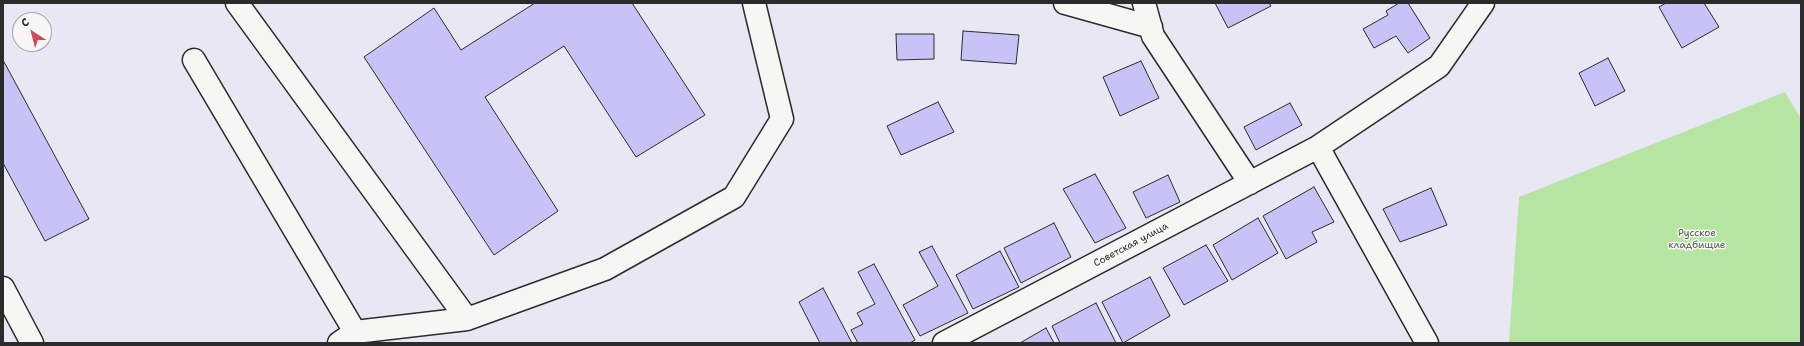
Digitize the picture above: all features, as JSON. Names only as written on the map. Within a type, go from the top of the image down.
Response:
[{"type":"street","points":[[237,3],[467,319]]},
{"type":"street","points":[[194,60],[347,338],[467,319],[605,269],[734,197],[782,119],[754,3]]},
{"type":"street","points":[[1065,3],[1151,27]]},
{"type":"street","points":[[1144,3],[1153,36],[1250,183]]},
{"type":"street","name":"Советская улица","points":[[944,343],[1318,148],[1439,66],[1484,3]]},
{"type":"street","points":[[1318,148],[1427,343]]},
{"type":"street","points":[[3,288],[32,343]]},
{"type":"green space","name":"Русское кладбищие","points":[[1785,92],[1801,119],[1801,343],[1509,343],[1519,197]]},
{"type":"building","points":[[535,3],[632,3],[705,115],[636,157],[564,46],[485,97],[558,211],[494,255],[364,57],[434,8],[461,50]]},
{"type":"building","points":[[1215,3],[1269,3],[1271,6],[1228,28]]},
{"type":"building","points":[[1399,3],[1408,3],[1430,38],[1408,53],[1396,36],[1374,48],[1363,29],[1388,15],[1386,11]]},
{"type":"building","points":[[1666,3],[1704,3],[1719,27],[1682,48],[1659,7]]},
{"type":"building","points":[[963,31],[1019,35],[1016,64],[961,60]]},
{"type":"building","points":[[896,34],[934,34],[934,59],[897,60]]},
{"type":"building","points":[[1608,58],[1625,91],[1595,106],[1579,73]]},
{"type":"building","points":[[3,60],[89,219],[45,241],[3,163]]},
{"type":"building","points":[[1141,61],[1159,98],[1120,116],[1103,77]]},
{"type":"building","points":[[938,102],[954,132],[901,155],[887,126]]},
{"type":"building","points":[[1290,103],[1302,125],[1256,150],[1244,127]]},
{"type":"building","points":[[1095,174],[1126,228],[1095,243],[1063,189]]},
{"type":"building","points":[[1168,175],[1180,202],[1146,218],[1133,192]]},
{"type":"building","points":[[1314,187],[1334,222],[1312,232],[1317,242],[1286,259],[1263,216]]},
{"type":"building","points":[[1431,188],[1447,225],[1400,242],[1383,209]]},
{"type":"building","points":[[1258,218],[1278,253],[1232,280],[1213,245]]},
{"type":"building","points":[[1054,223],[1071,257],[1021,283],[1004,248]]},
{"type":"building","points":[[1206,245],[1228,281],[1184,305],[1163,268]]},
{"type":"building","points":[[932,246],[968,313],[920,336],[903,305],[938,286],[919,252]]},
{"type":"building","points":[[1000,251],[1019,287],[973,309],[956,275]]},
{"type":"building","points":[[874,264],[915,340],[910,343],[858,343],[851,330],[863,324],[857,313],[875,304],[858,272]]},
{"type":"building","points":[[1150,277],[1170,316],[1123,343],[1102,302]]},
{"type":"building","points":[[823,288],[852,343],[820,343],[799,302]]},
{"type":"building","points":[[1096,303],[1116,343],[1060,343],[1052,326]]},
{"type":"building","points":[[1046,328],[1054,343],[1020,343]]}]
